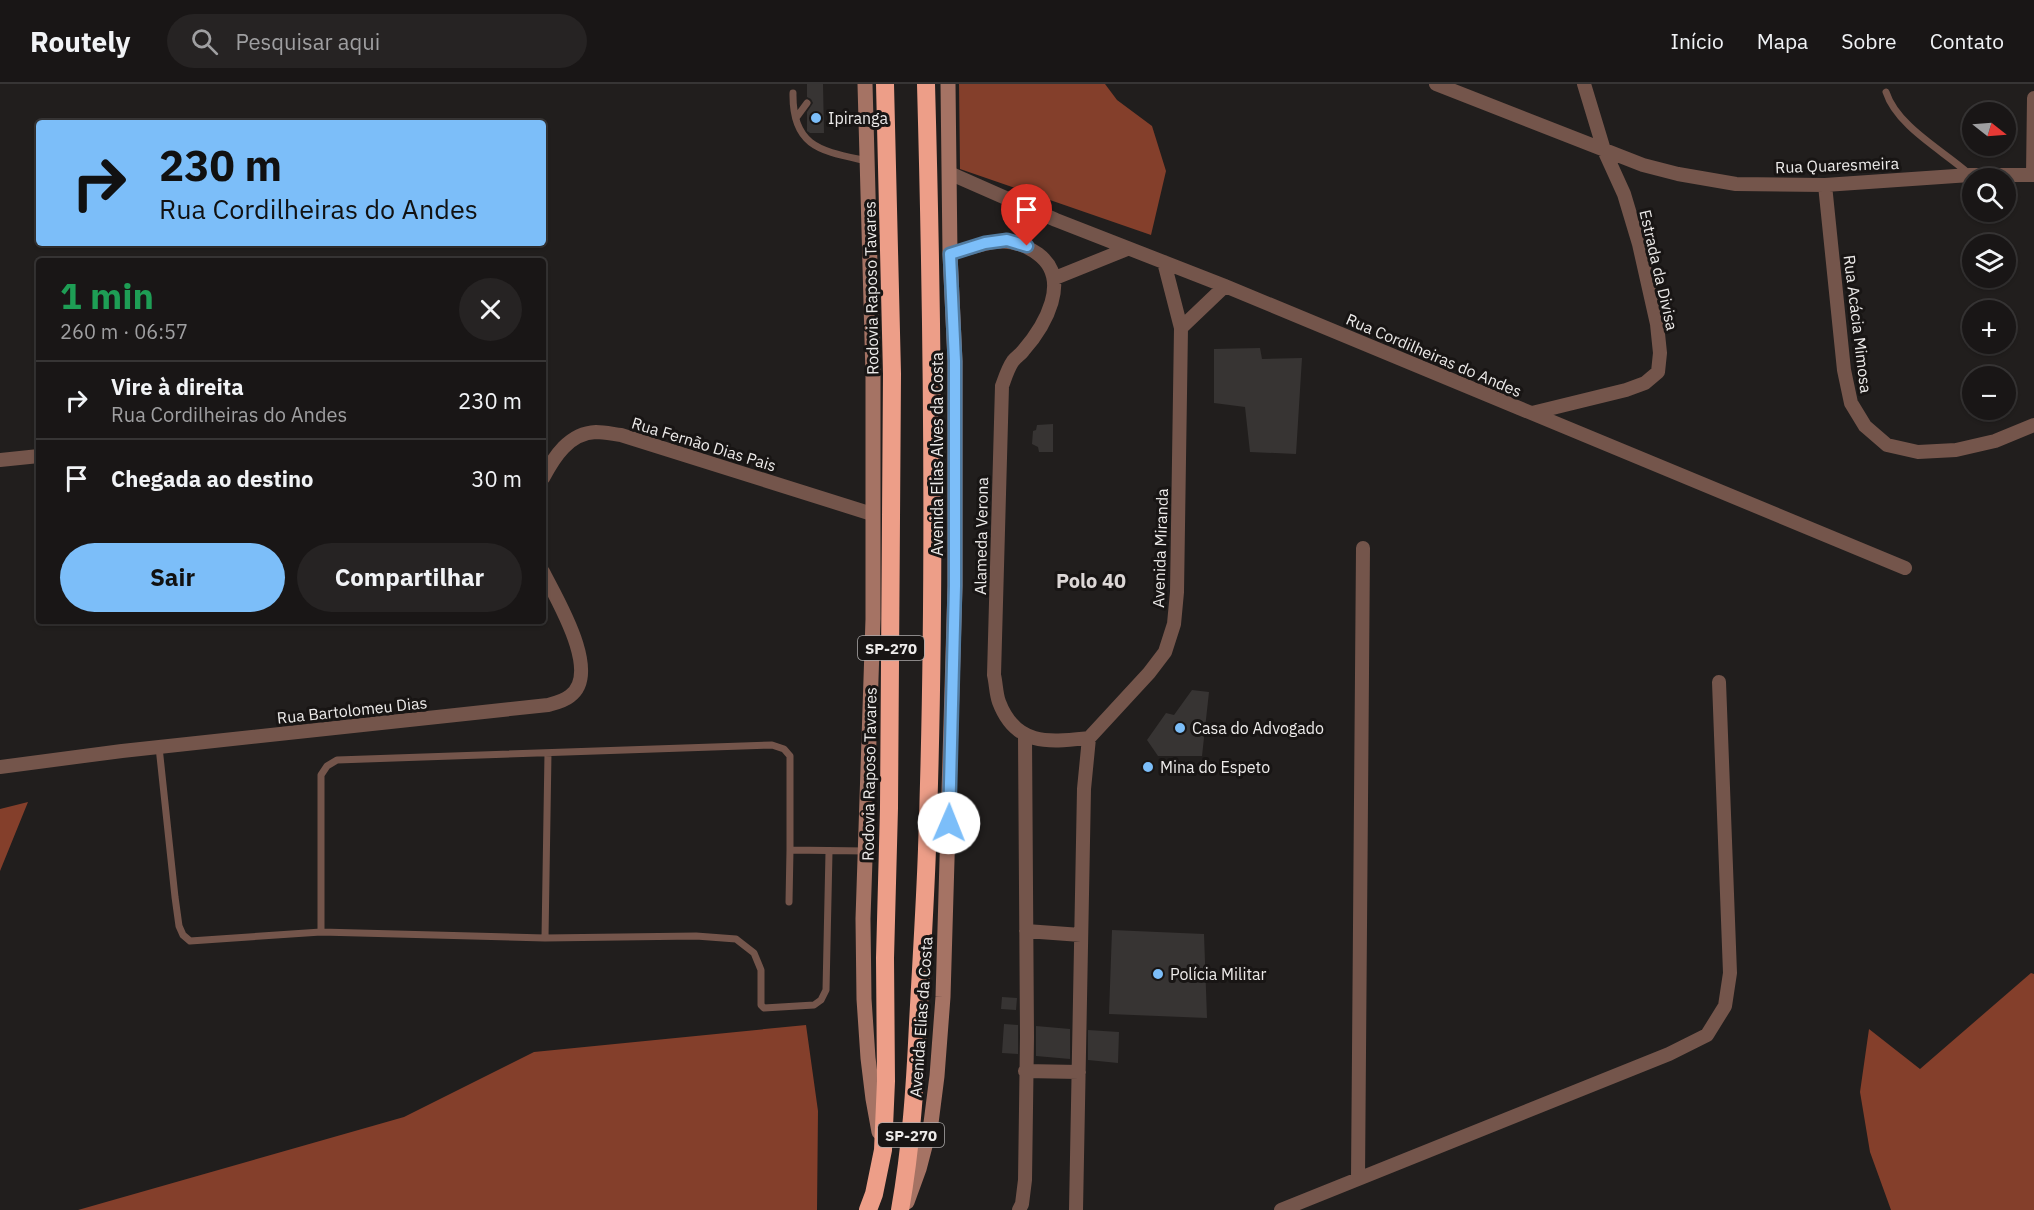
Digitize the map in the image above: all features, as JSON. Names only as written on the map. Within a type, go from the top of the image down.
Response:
[{"type":"highway","name":"Rodovia Raposo Tavares","points":[[868,1210],[874,1194],[883,1150],[889,796],[892,374],[885,84]]},
{"type":"highway","name":"SP-270","points":[[902,1210],[912,1123],[925,893],[930,751],[933,348],[926,84]]},
{"type":"main road","points":[[865,84],[873,375],[873,618],[863,920],[864,999],[873,1099],[883,1150]]},
{"type":"main road","name":"Avenida Elias Alves da Costa","points":[[948,84],[950,254],[955,361],[955,586],[949,823]]},
{"type":"main road","name":"Avenida Elias da Costa","points":[[902,1210],[919,1168],[931,1123],[937,1076],[943,997],[949,823]]},
{"type":"street","name":"Rua Quaresmeira","points":[[1436,84],[1643,165],[1678,174],[1736,184],[1825,185],[1962,176]]},
{"type":"street","name":"Estrada da Divisa","points":[[1532,413],[1626,390],[1645,383],[1658,372],[1660,353],[1657,324],[1638,244],[1624,194],[1604,150],[1584,84]]},
{"type":"street","points":[[2034,98],[2034,175]]},
{"type":"street","name":"Rua Cordilheiras do Andes","points":[[950,173],[1127,249],[1225,286],[1905,568]]},
{"type":"street","name":"Rua Quaresmeira","points":[[2016,175],[2034,175]]},
{"type":"street","name":"Rua Acácia Mimosa","points":[[1825,185],[1844,370],[1851,403],[1865,426],[1887,445],[1918,452],[1966,448],[1995,441],[2034,425]]},
{"type":"street","points":[[950,254],[985,243],[1007,240],[1027,246],[1045,259],[1055,278],[1127,249]]},
{"type":"street","name":"Avenida Miranda","points":[[1089,738],[1149,673],[1165,652],[1174,624],[1177,592],[1181,328],[1164,262]]},
{"type":"street","name":"Alameda Verona","points":[[1025,737],[1010,722],[998,702],[994,675],[1002,386],[1013,361],[1031,341],[1047,313],[1055,289],[1055,278]]},
{"type":"street","points":[[1181,328],[1225,286]]},
{"type":"street","name":"Rua Fernão Dias Pais","points":[[546,472],[554,457],[573,439],[595,432],[621,435],[872,514]]},
{"type":"street","points":[[0,460],[36,456]]},
{"type":"street","points":[[1358,1179],[1364,548]]},
{"type":"street","name":"Rua Bartolomeu Dias","points":[[0,767],[159,747],[548,705],[571,696],[580,681],[581,659],[568,622],[546,578]]},
{"type":"street","points":[[1281,1210],[1669,1054],[1707,1035],[1725,1006],[1730,973],[1719,682]]},
{"type":"street","points":[[1019,1210],[1025,1180],[1027,1037],[1025,737],[1056,741],[1089,738],[1084,789],[1076,1210]]},
{"type":"street","points":[[1026,931],[1081,935]]},
{"type":"street","points":[[1025,1071],[1079,1072]]},
{"type":"lane","points":[[1886,92],[1890,105],[1902,120],[1962,169]]},
{"type":"lane","points":[[793,93],[801,135],[811,144],[831,153],[867,161]]},
{"type":"lane","points":[[796,118],[807,103]]},
{"type":"lane","points":[[321,932],[321,775],[327,766],[337,760],[772,745],[784,749],[790,756],[789,902]]},
{"type":"lane","points":[[159,747],[179,926],[183,935],[190,941],[321,932],[545,938],[696,936],[736,939],[754,953],[761,970],[761,1005],[764,1008],[814,1005],[821,1000],[826,990],[829,852]]},
{"type":"lane","points":[[545,938],[548,753]]},
{"type":"lane","points":[[790,850],[866,851]]},
{"type":"shaded area","points":[[959,84],[1105,84],[1117,100],[1152,126],[1166,171],[1151,235],[960,169]]},
{"type":"shaded area","points":[[28,802],[0,871],[0,809]]},
{"type":"shaded area","points":[[2031,973],[2034,974],[2034,1210],[1891,1210],[1870,1152],[1860,1092],[1869,1029],[1920,1069]]},
{"type":"shaded area","points":[[806,1025],[818,1111],[817,1210],[78,1210],[404,1117],[534,1052]]},
{"type":"building","name":"Ipiranga","points":[[807,84],[823,84],[824,133],[807,131],[807,112],[813,103],[807,97]]},
{"type":"building","points":[[1260,348],[1262,359],[1302,358],[1296,454],[1250,452],[1245,407],[1214,403],[1214,349]]},
{"type":"building","points":[[1053,424],[1053,452],[1039,452],[1038,447],[1032,444],[1033,431],[1036,430],[1037,425]]},
{"type":"building","name":"Casa do Advogado","points":[[1192,690],[1209,692],[1202,756],[1158,756],[1147,740],[1166,713],[1174,715]]},
{"type":"building","name":"Polícia Militar","points":[[1112,930],[1204,934],[1207,1018],[1109,1014]]},
{"type":"building","points":[[1002,997],[1017,998],[1016,1010],[1001,1009]]},
{"type":"building","points":[[1004,1024],[1018,1025],[1018,1054],[1002,1053]]},
{"type":"building","points":[[1036,1026],[1070,1029],[1070,1059],[1036,1056]]},
{"type":"building","points":[[1088,1030],[1119,1032],[1118,1063],[1088,1060]]},
{"type":"place","name":"Ipiranga","points":[[816,118]]},
{"type":"place","name":"Casa do Advogado","points":[[1180,728]]},
{"type":"place","name":"Mina do Espeto","points":[[1148,767]]},
{"type":"place","name":"Polícia Militar","points":[[1158,974]]},
{"type":"district","name":"Polo 40","points":[[1091,580]]},
{"type":"route","points":[[949,823],[955,586],[955,361],[950,254],[985,243],[1007,240],[1027,246]]}]
